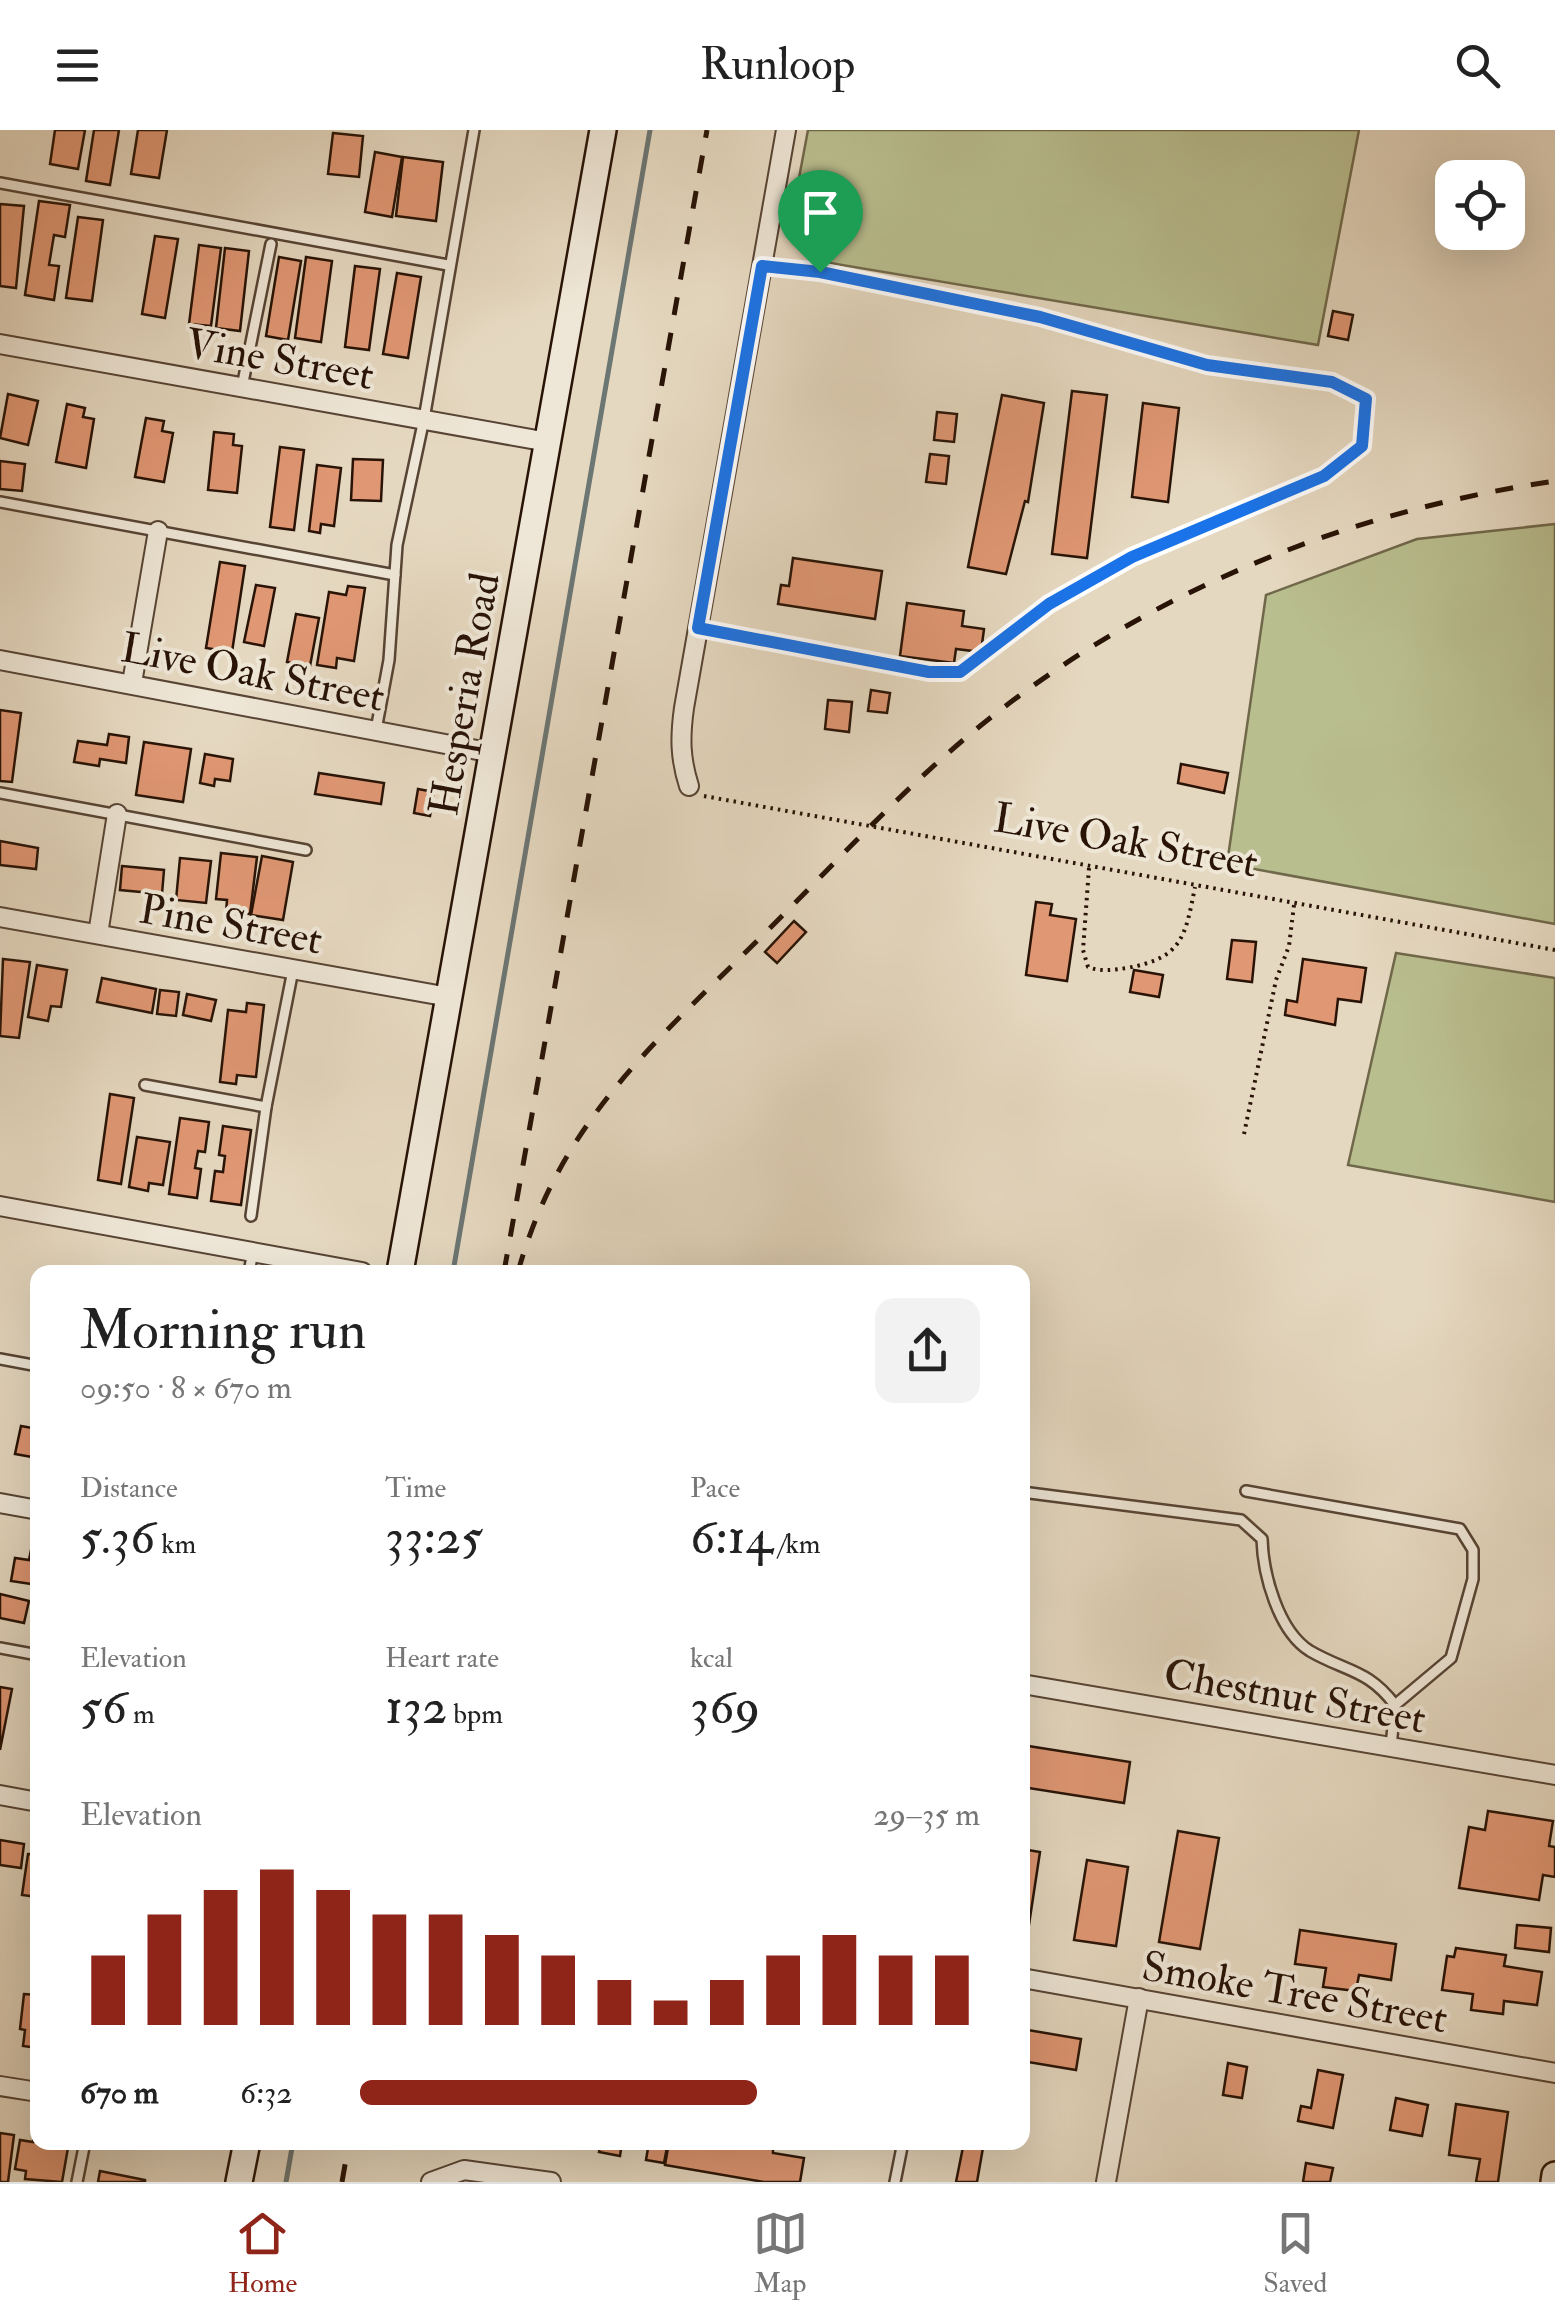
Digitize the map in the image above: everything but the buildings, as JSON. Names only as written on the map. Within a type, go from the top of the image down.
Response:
[{"type":"main road","name":"Hesperia Road","points":[[401,1265],[602,130]]},
{"type":"main road","points":[[240,2182],[245,2150]]},
{"type":"street","points":[[690,786],[682,764],[680,740],[786,130]]},
{"type":"street","name":"Vine Street","points":[[0,344],[548,442]]},
{"type":"street","points":[[132,683],[158,531]]},
{"type":"street","name":"Live Oak Street","points":[[0,660],[493,753]]},
{"type":"street","points":[[98,934],[117,814]]},
{"type":"street","name":"Pine Street","points":[[0,917],[450,998]]},
{"type":"street","points":[[0,1206],[324,1265]]},
{"type":"street","points":[[0,1503],[30,1509]]},
{"type":"street","name":"Chestnut Street","points":[[1030,1685],[1555,1775]]},
{"type":"street","points":[[0,1795],[30,1801]]},
{"type":"street","name":"Smoke Tree Street","points":[[1030,1979],[1555,2073]]},
{"type":"street","points":[[1106,2182],[1139,1998]]},
{"type":"street","points":[[0,2086],[30,2091]]},
{"type":"street","points":[[437,2179],[480,2170],[551,2182]]},
{"type":"lane","points":[[376,730],[389,660],[394,575],[404,506],[424,420],[474,130]]},
{"type":"lane","points":[[0,182],[448,265]]},
{"type":"lane","points":[[242,386],[271,244]]},
{"type":"lane","points":[[698,628],[929,672],[960,672],[1049,604],[1132,557],[1324,476],[1362,446],[1366,399],[1332,382],[1207,365],[1040,317],[820,272],[762,266]]},
{"type":"lane","points":[[0,502],[394,575]]},
{"type":"lane","points":[[0,794],[306,850]]},
{"type":"lane","points":[[252,1216],[266,1107],[293,970]]},
{"type":"lane","points":[[145,1084],[266,1107]]},
{"type":"lane","points":[[250,1265],[253,1252]]},
{"type":"lane","points":[[0,1359],[30,1365]]},
{"type":"lane","points":[[1246,1490],[1460,1529],[1473,1550],[1473,1578],[1451,1658],[1395,1705]]},
{"type":"lane","points":[[1030,1493],[1241,1520],[1262,1538],[1263,1563],[1292,1637],[1310,1650],[1378,1682],[1395,1705],[1392,1747]]},
{"type":"lane","points":[[0,1648],[30,1654]]},
{"type":"lane","points":[[77,2182],[83,2150]]},
{"type":"lane","points":[[895,2182],[901,2150]]},
{"type":"path","name":"Live Oak Street","points":[[690,786],[720,802],[872,825],[1089,868],[1555,950]]},
{"type":"path","points":[[1089,868],[1082,950],[1088,967],[1098,971],[1157,962],[1178,946],[1187,930],[1196,887]]},
{"type":"path","points":[[1244,1134],[1294,905]]},
{"type":"green space","points":[[808,130],[1359,130],[1318,345],[824,262],[799,178]]},
{"type":"green space","points":[[1555,524],[1555,924],[1227,864],[1266,595],[1417,539]]},
{"type":"green space","points":[[1396,953],[1555,978],[1555,1202],[1348,1165]]},
{"type":"waterway","points":[[454,1265],[650,130]]},
{"type":"waterway","points":[[286,2182],[292,2150]]},
{"type":"railway","points":[[505,1265],[707,130]]},
{"type":"railway","points":[[520,1265],[558,1172],[584,1130],[646,1052],[909,789],[1027,690],[1166,604],[1240,569],[1394,515],[1474,495],[1555,481]]},
{"type":"railway","points":[[342,2182],[348,2150]]},
{"type":"route","points":[[762,266],[820,272],[1040,317],[1207,365],[1332,382],[1366,399],[1362,446],[1324,476],[1132,557],[1049,604],[960,672],[929,672],[698,628],[762,266]]}]
